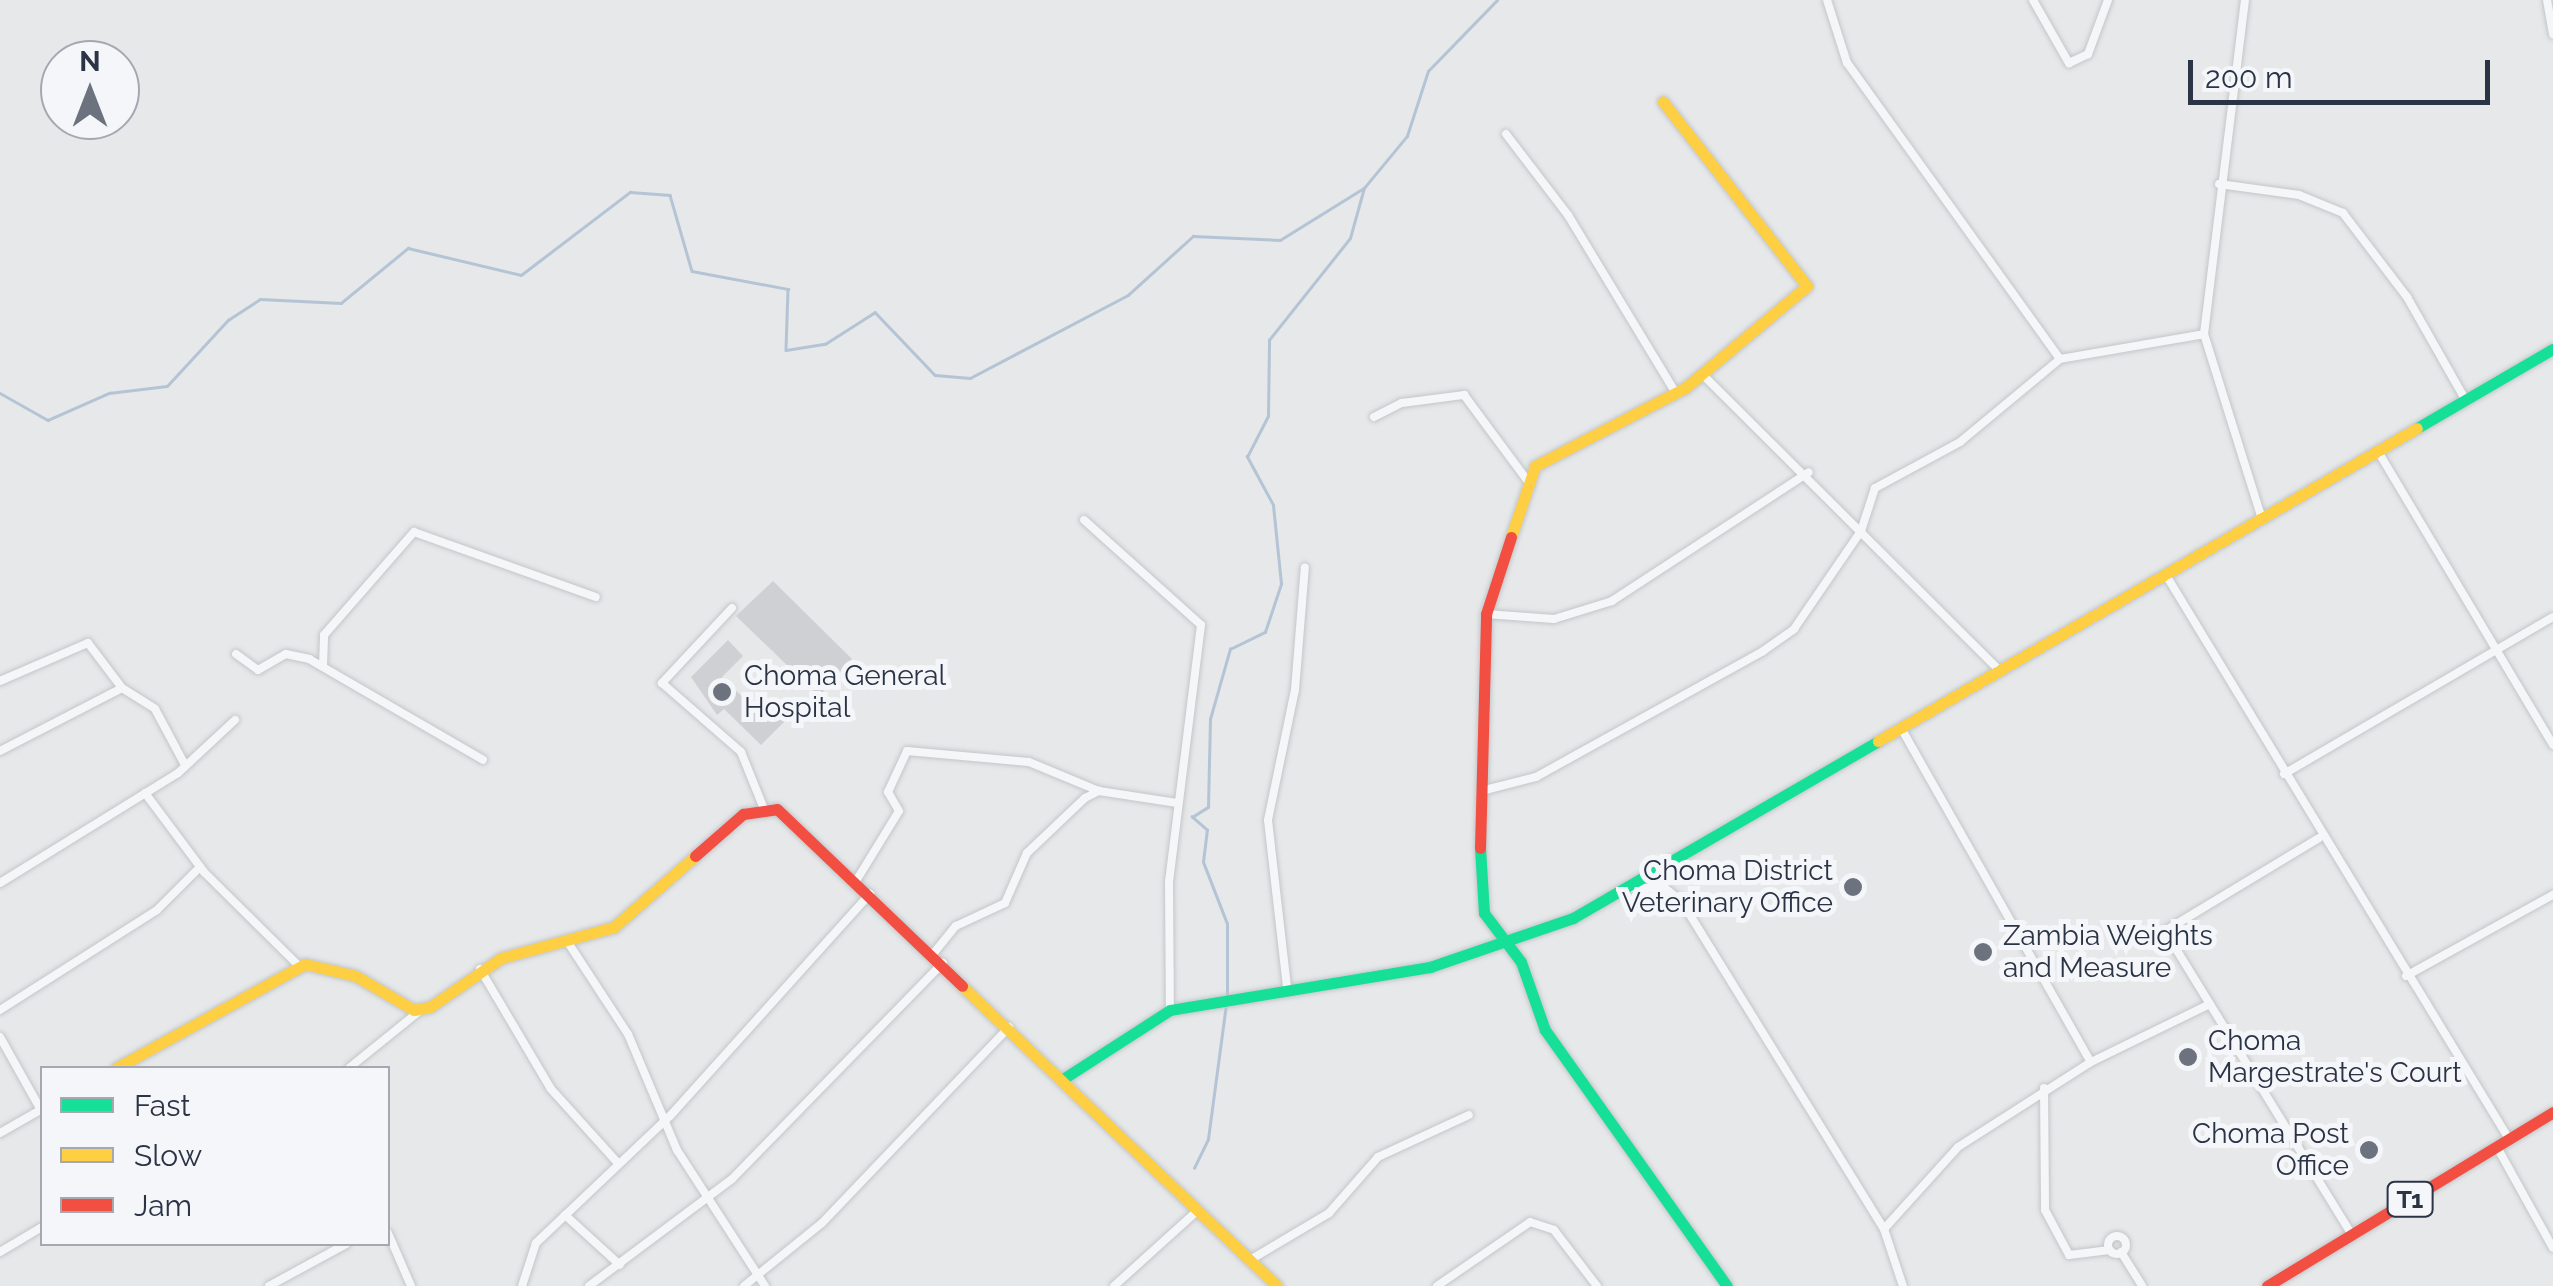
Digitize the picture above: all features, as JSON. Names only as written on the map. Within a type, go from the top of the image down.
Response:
[{"type":"main road","points":[[1663,102],[1806,286],[1703,375],[1534,466],[1486,614],[1484,913],[1510,946],[1545,1030],[1727,1286]]},
{"type":"main road","points":[[1063,1079],[1170,1010],[1218,997],[1510,946],[1628,888],[2000,671],[2169,580],[2553,349]]},
{"type":"main road","points":[[120,1066],[299,966],[331,966],[422,1010],[480,969],[569,944],[636,912],[743,814],[764,808],[806,831],[1277,1286]]},
{"type":"main road","name":"T1","points":[[2266,1286],[2553,1112]]},
{"type":"street","points":[[1827,0],[1846,62],[2060,359]]},
{"type":"street","points":[[2033,0],[2069,63],[2088,54],[2108,0]]},
{"type":"street","points":[[2245,0],[2204,334],[2264,523]]},
{"type":"street","points":[[2548,0],[2553,34]]},
{"type":"street","points":[[1506,134],[1568,214],[1676,392]]},
{"type":"street","points":[[2220,184],[2299,195],[2343,213],[2407,297],[2466,401]]},
{"type":"street","points":[[1485,790],[1536,777],[1764,652],[1794,628],[1861,531],[1875,488],[1974,431],[2060,359],[2204,334]]},
{"type":"street","points":[[1703,375],[1809,472],[1861,531],[2000,671]]},
{"type":"street","points":[[1374,418],[1429,396],[1464,395],[1528,480]]},
{"type":"street","points":[[2379,454],[2553,745]]},
{"type":"street","points":[[1486,614],[1554,618],[1612,601],[1809,472]]},
{"type":"street","points":[[1084,520],[1201,625],[1178,803],[1170,1010]]},
{"type":"street","points":[[323,666],[324,635],[414,532],[596,597]]},
{"type":"street","points":[[1287,987],[1268,820],[1295,690],[1305,568]]},
{"type":"street","points":[[2169,580],[2320,838],[2509,1139]]},
{"type":"street","points":[[732,608],[662,683],[740,752],[764,808]]},
{"type":"street","points":[[2284,774],[2553,617]]},
{"type":"street","points":[[0,682],[84,643],[122,688],[155,709],[185,765]]},
{"type":"street","points":[[236,654],[258,670],[286,654],[323,666],[483,760]]},
{"type":"street","points":[[0,752],[122,688]]},
{"type":"street","points":[[0,883],[145,793],[185,765],[235,720]]},
{"type":"street","points":[[1901,728],[2091,1062]]},
{"type":"street","points":[[856,880],[899,810],[888,792],[906,752],[1029,762],[1100,791],[1178,803]]},
{"type":"street","points":[[589,1286],[710,1198],[938,958],[956,926],[1005,903],[1027,853],[1100,791]]},
{"type":"street","points":[[145,793],[200,867],[299,966]]},
{"type":"street","points":[[2320,838],[2164,931],[2352,1234]]},
{"type":"street","points":[[0,1010],[157,910],[200,867]]},
{"type":"street","points":[[1628,888],[1665,888],[1682,902],[1884,1229],[1904,1286]]},
{"type":"street","points":[[522,1286],[536,1243],[663,1122],[870,894]]},
{"type":"street","points":[[2406,976],[2553,895]]},
{"type":"street","points":[[569,944],[628,1034],[663,1122],[756,1278],[765,1286]]},
{"type":"street","points":[[480,969],[551,1089],[617,1162]]},
{"type":"street","points":[[1884,1229],[1958,1147],[2044,1088],[2210,1004]]},
{"type":"street","points":[[351,1066],[422,1010]]},
{"type":"street","points":[[744,1286],[1009,1027]]},
{"type":"street","points":[[0,1037],[40,1107]]},
{"type":"street","points":[[2044,1088],[2045,1210],[2069,1255],[2122,1252]]},
{"type":"street","points":[[0,1133],[40,1111]]},
{"type":"street","points":[[1250,1260],[1329,1213],[1378,1157],[1469,1114]]},
{"type":"street","points":[[2497,1146],[2553,1248]]},
{"type":"street","points":[[1114,1286],[1198,1211]]},
{"type":"street","points":[[564,1215],[620,1265]]},
{"type":"street","points":[[1437,1286],[1530,1222],[1554,1230],[1597,1286]]},
{"type":"street","points":[[0,1252],[40,1227]]},
{"type":"street","points":[[2110,1250],[2116,1236],[2142,1286]]},
{"type":"street","points":[[390,1238],[411,1286]]},
{"type":"street","points":[[269,1286],[342,1246]]},
{"type":"building","points":[[773,581],[852,659],[819,696],[736,616]]},
{"type":"building","name":"Choma General Hospital","points":[[728,640],[743,656],[722,677],[761,715],[777,699],[792,714],[761,745],[724,709],[717,715],[691,677]]},
{"type":"waterway","points":[[1227,996],[1227,924],[1203,862],[1207,830],[1192,817],[1208,807],[1210,719],[1230,649],[1265,632],[1281,584],[1273,505],[1247,457],[1268,416],[1269,340],[1350,238],[1364,188],[1407,136],[1428,71],[1497,0]]},
{"type":"waterway","points":[[0,393],[48,420],[109,393],[167,386],[228,320],[260,299],[341,303],[408,248],[521,275],[630,192],[670,195],[692,271],[788,289],[786,350],[825,344],[875,312],[935,375],[970,378],[1128,295],[1193,236],[1280,240],[1364,188]]},
{"type":"waterway","points":[[1194,1168],[1208,1139],[1226,1004]]},
{"type":"traffic: fast","points":[[2417,428],[2553,349]]},
{"type":"traffic: fast","points":[[1063,1079],[1170,1010],[1430,967],[1573,918],[1878,741]]},
{"type":"traffic: fast","points":[[1480,848],[1484,913],[1521,962],[1545,1030],[1727,1286]]},
{"type":"traffic: slow","points":[[1511,537],[1535,466],[1685,388],[1807,286],[1663,102]]},
{"type":"traffic: slow","points":[[1878,741],[2417,428]]},
{"type":"traffic: slow","points":[[120,1066],[305,964],[356,976],[414,1010],[430,1007],[501,958],[614,927],[695,856]]},
{"type":"traffic: slow","points":[[962,986],[1277,1286]]},
{"type":"traffic: jam","points":[[1480,848],[1486,614],[1511,537]]},
{"type":"traffic: jam","points":[[695,856],[743,814],[777,809],[962,986]]},
{"type":"traffic: jam","points":[[2267,1286],[2553,1112]]},
{"type":"place","name":"Choma General Hospital","points":[[722,692]]},
{"type":"place","name":"Choma District Veterinary Office","points":[[1853,887]]},
{"type":"place","name":"Zambia Weights and Measure","points":[[1983,952]]},
{"type":"place","name":"Choma Margestrate's Court","points":[[2188,1057]]},
{"type":"place","name":"Choma Post Office","points":[[2369,1150]]}]
